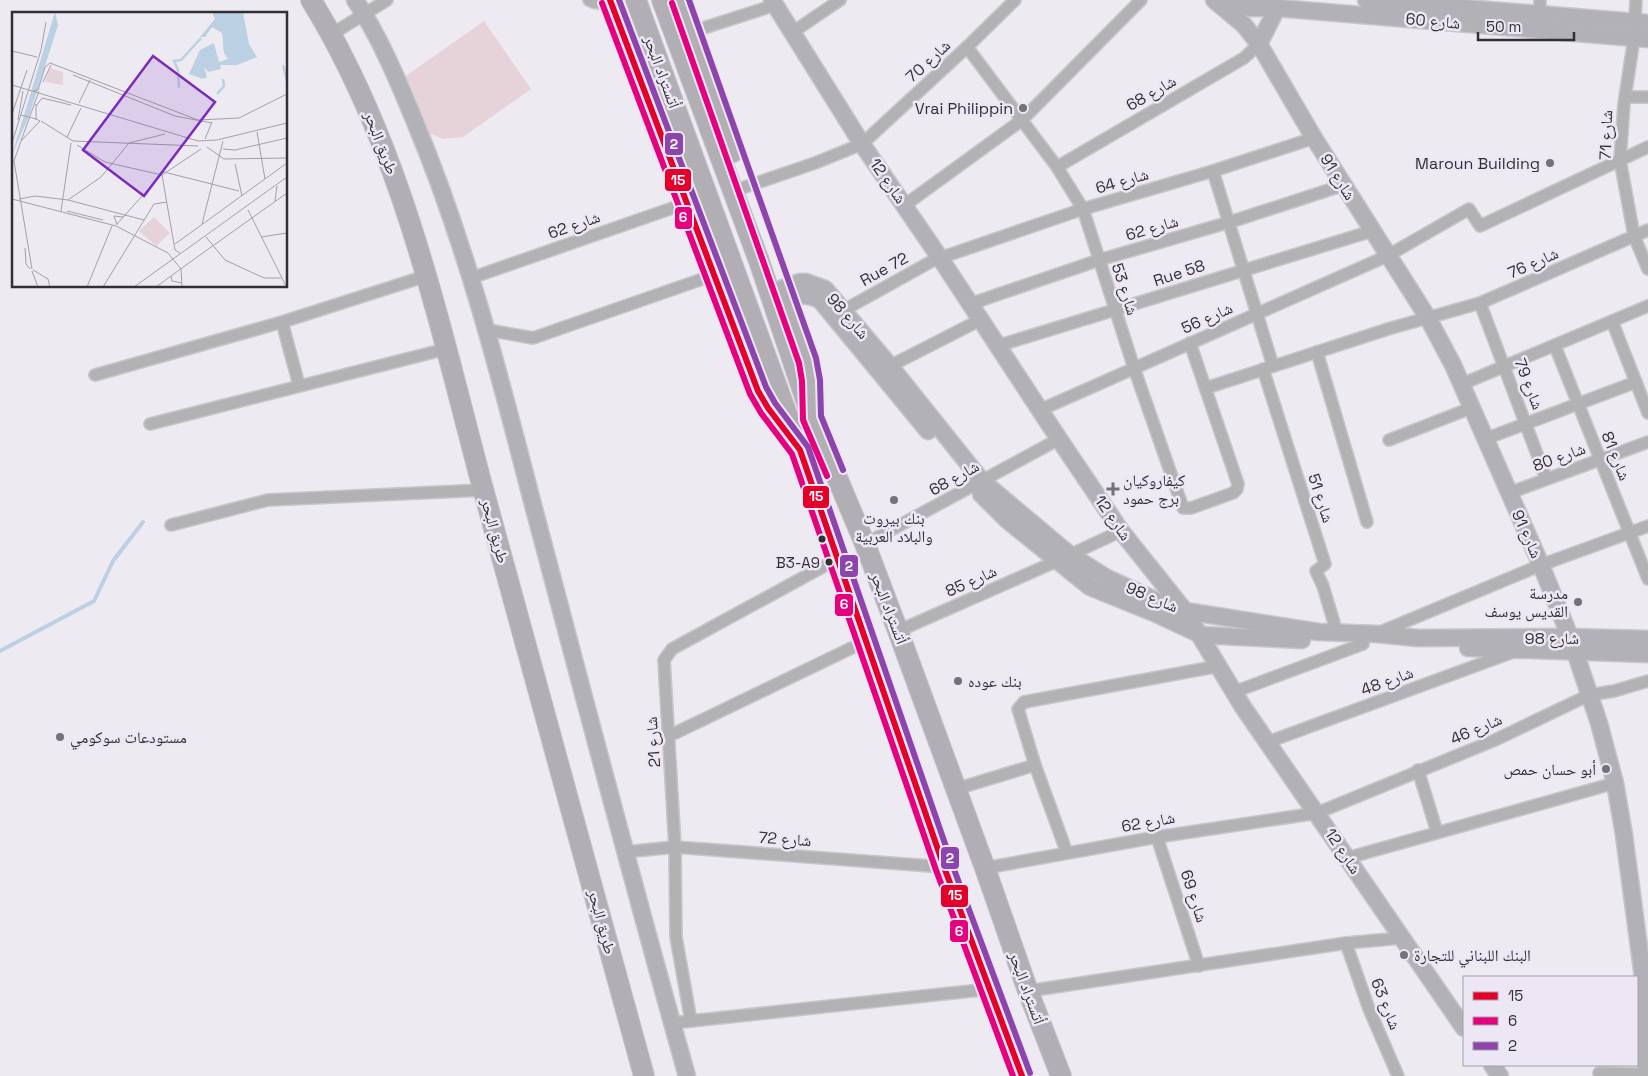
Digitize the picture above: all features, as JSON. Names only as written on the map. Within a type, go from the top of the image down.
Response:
[{"type":"highway","name":"طريق البحر","points":[[311,0],[332,34],[358,86],[412,224],[644,1076]]},
{"type":"highway","name":"أتستراد البحر","points":[[636,0],[800,450],[944,867],[1022,1076]]},
{"type":"highway","name":"أتستراد البحر","points":[[662,0],[759,260],[812,418],[865,544],[898,631],[1028,991],[1061,1076]]},
{"type":"highway","points":[[680,0],[810,370],[812,418]]},
{"type":"highway","points":[[611,3],[758,391],[768,408],[800,450]]},
{"type":"street","points":[[332,34],[359,6],[387,0]]},
{"type":"street","points":[[589,0],[611,3]]},
{"type":"street","points":[[793,32],[840,0]]},
{"type":"street","name":"شارع 70","points":[[862,144],[1015,0]]},
{"type":"street","points":[[905,205],[1022,120],[1141,0]]},
{"type":"street","name":"شارع 91","points":[[1214,0],[1244,25],[1259,44],[1314,138],[1428,318],[1462,384],[1541,565],[1572,644],[1599,723],[1615,783],[1624,835],[1641,992],[1646,1075]]},
{"type":"street","name":"شارع 60","points":[[1234,0],[1250,8],[1276,4],[1540,15],[1641,30]]},
{"type":"street","name":"شارع 60","points":[[1366,0],[1448,10]]},
{"type":"street","name":"شارع 71","points":[[1636,0],[1641,30],[1625,97],[1620,160],[1634,236],[1648,269]]},
{"type":"street","points":[[691,32],[774,3]]},
{"type":"street","name":"شارع 12","points":[[774,3],[862,144],[905,205],[1121,531],[1185,611],[1234,692],[1402,938],[1462,1022]]},
{"type":"street","points":[[1259,44],[1276,4]]},
{"type":"street","points":[[359,6],[402,90],[435,169],[488,330],[624,852],[687,1076]]},
{"type":"street","name":"شارع 68","points":[[1057,167],[1244,58],[1259,44]]},
{"type":"street","name":"شارع 53","points":[[967,47],[1057,167],[1083,209],[1134,368],[1183,508],[1191,508],[1233,493],[1237,489],[1238,484],[1206,388]]},
{"type":"street","points":[[1625,97],[1648,97]]},
{"type":"street","name":"شارع 64","points":[[940,258],[1083,209],[1213,171],[1314,138]]},
{"type":"street","points":[[745,187],[815,163],[862,144]]},
{"type":"street","points":[[1620,160],[1648,147]]},
{"type":"street","name":"شارع 56","points":[[1040,410],[1387,256],[1469,209],[1480,226],[1620,160]]},
{"type":"street","points":[[1213,171],[1257,314],[1268,368]]},
{"type":"street","name":"شارع 62","points":[[970,304],[1099,260],[1230,222],[1344,185]]},
{"type":"street","name":"شارع 62","points":[[471,278],[687,203]]},
{"type":"street","name":"شارع 76","points":[[1206,388],[1388,328],[1480,303],[1648,230]]},
{"type":"street","name":"Rue 58","points":[[997,346],[1372,231]]},
{"type":"street","name":"Rue 72","points":[[844,310],[940,258]]},
{"type":"street","points":[[488,330],[533,338],[714,275]]},
{"type":"street","points":[[95,375],[282,322],[426,276]]},
{"type":"street","name":"شارع 98","points":[[784,293],[800,282],[816,284],[825,290],[844,310],[855,333],[978,483]]},
{"type":"street","name":"شارع 98","points":[[784,293],[811,296],[820,300],[890,366],[1007,520],[1063,558],[1157,601],[1185,611],[1262,624],[1338,633],[1572,644],[1648,654]]},
{"type":"street","name":"شارع 79","points":[[1480,303],[1546,478]]},
{"type":"street","points":[[1462,384],[1648,306]]},
{"type":"street","points":[[890,366],[980,320]]},
{"type":"street","points":[[1612,321],[1648,413]]},
{"type":"street","points":[[282,322],[299,385]]},
{"type":"street","points":[[1190,343],[1206,388]]},
{"type":"street","name":"شارع 81","points":[[1555,346],[1648,579]]},
{"type":"street","points":[[150,424],[446,349]]},
{"type":"street","points":[[1317,352],[1367,522]]},
{"type":"street","name":"شارع 51","points":[[1268,368],[1325,564],[1316,571],[1338,633]]},
{"type":"street","points":[[1485,440],[1577,403],[1636,382]]},
{"type":"street","points":[[1389,440],[1471,408]]},
{"type":"street","name":"شارع 68","points":[[865,544],[1059,439]]},
{"type":"street","name":"شارع 80","points":[[1509,493],[1648,442]]},
{"type":"street","points":[[171,525],[268,500],[484,490]]},
{"type":"street","points":[[1377,634],[1541,565],[1648,526]]},
{"type":"street","points":[[1063,558],[1121,531]]},
{"type":"street","name":"شارع 98","points":[[1063,558],[1090,588],[1154,613],[1201,635],[1517,651],[1572,644],[1648,639]]},
{"type":"street","name":"شارع 85","points":[[898,631],[1063,558]]},
{"type":"street","name":"شارع 21","points":[[691,1021],[676,937],[675,847],[670,736],[664,660],[672,649],[837,560]]},
{"type":"street","points":[[670,736],[866,641]]},
{"type":"street","points":[[1234,692],[1363,644]]},
{"type":"street","name":"شارع 48","points":[[1268,742],[1517,651]]},
{"type":"street","points":[[1068,853],[1035,765],[1018,709],[1024,702],[1219,666]]},
{"type":"street","name":"شارع 46","points":[[1317,812],[1495,740],[1589,695],[1614,691],[1648,681]]},
{"type":"street","points":[[956,789],[1035,765]]},
{"type":"street","points":[[1418,770],[1437,832]]},
{"type":"street","points":[[1347,858],[1615,783]]},
{"type":"street","name":"شارع 62","points":[[985,868],[1158,836],[1317,812]]},
{"type":"street","name":"شارع 69","points":[[1158,836],[1199,966]]},
{"type":"street","name":"شارع 72","points":[[624,852],[675,847],[944,867]]},
{"type":"street","points":[[1028,991],[1346,943],[1402,938]]},
{"type":"street","name":"شارع 63","points":[[1346,943],[1369,1009],[1398,1076]]},
{"type":"street","points":[[672,1023],[990,989]]},
{"type":"street","points":[[1597,1071],[1646,1075]]},
{"type":"shaded area","points":[[484,21],[531,89],[463,137],[443,139],[427,132],[403,78]]},
{"type":"waterway","points":[[0,651],[94,601],[113,561],[143,522]]},
{"type":"transit line","name":"15","points":[[610,0],[758,391],[768,408],[800,450],[944,867],[1022,1076]]},
{"type":"transit line","name":"2","points":[[619,0],[766,387],[775,403],[808,447],[952,864],[1030,1073]]},
{"type":"transit line","name":"2","points":[[689,0],[816,358],[820,380],[821,416],[843,470]]},
{"type":"transit line","name":"6","points":[[602,3],[750,394],[761,413],[792,454],[936,870],[1013,1076]]},
{"type":"transit line","name":"6","points":[[672,3],[799,363],[802,381],[803,420],[827,476]]},
{"type":"place","name":"Vrai Philippin","points":[[1023,108]]},
{"type":"place","name":"Maroun Building","points":[[1550,163]]},
{"type":"place","name":"كيفاروكيان برج حمود","points":[[1113,489]]},
{"type":"place","name":"بنك بيروت والبلاد العربية","points":[[894,500]]},
{"type":"place","name":"B3-A9","points":[[829,562]]},
{"type":"place","name":"مدرسة القديس يوسف","points":[[1578,602]]},
{"type":"place","name":"بنك عوده","points":[[958,681]]},
{"type":"place","name":"مستودعات سوكومي","points":[[60,737]]},
{"type":"place","name":"أبو حسان حمص","points":[[1606,769]]},
{"type":"place","name":"البنك اللبناني للتجارة","points":[[1404,955]]}]
